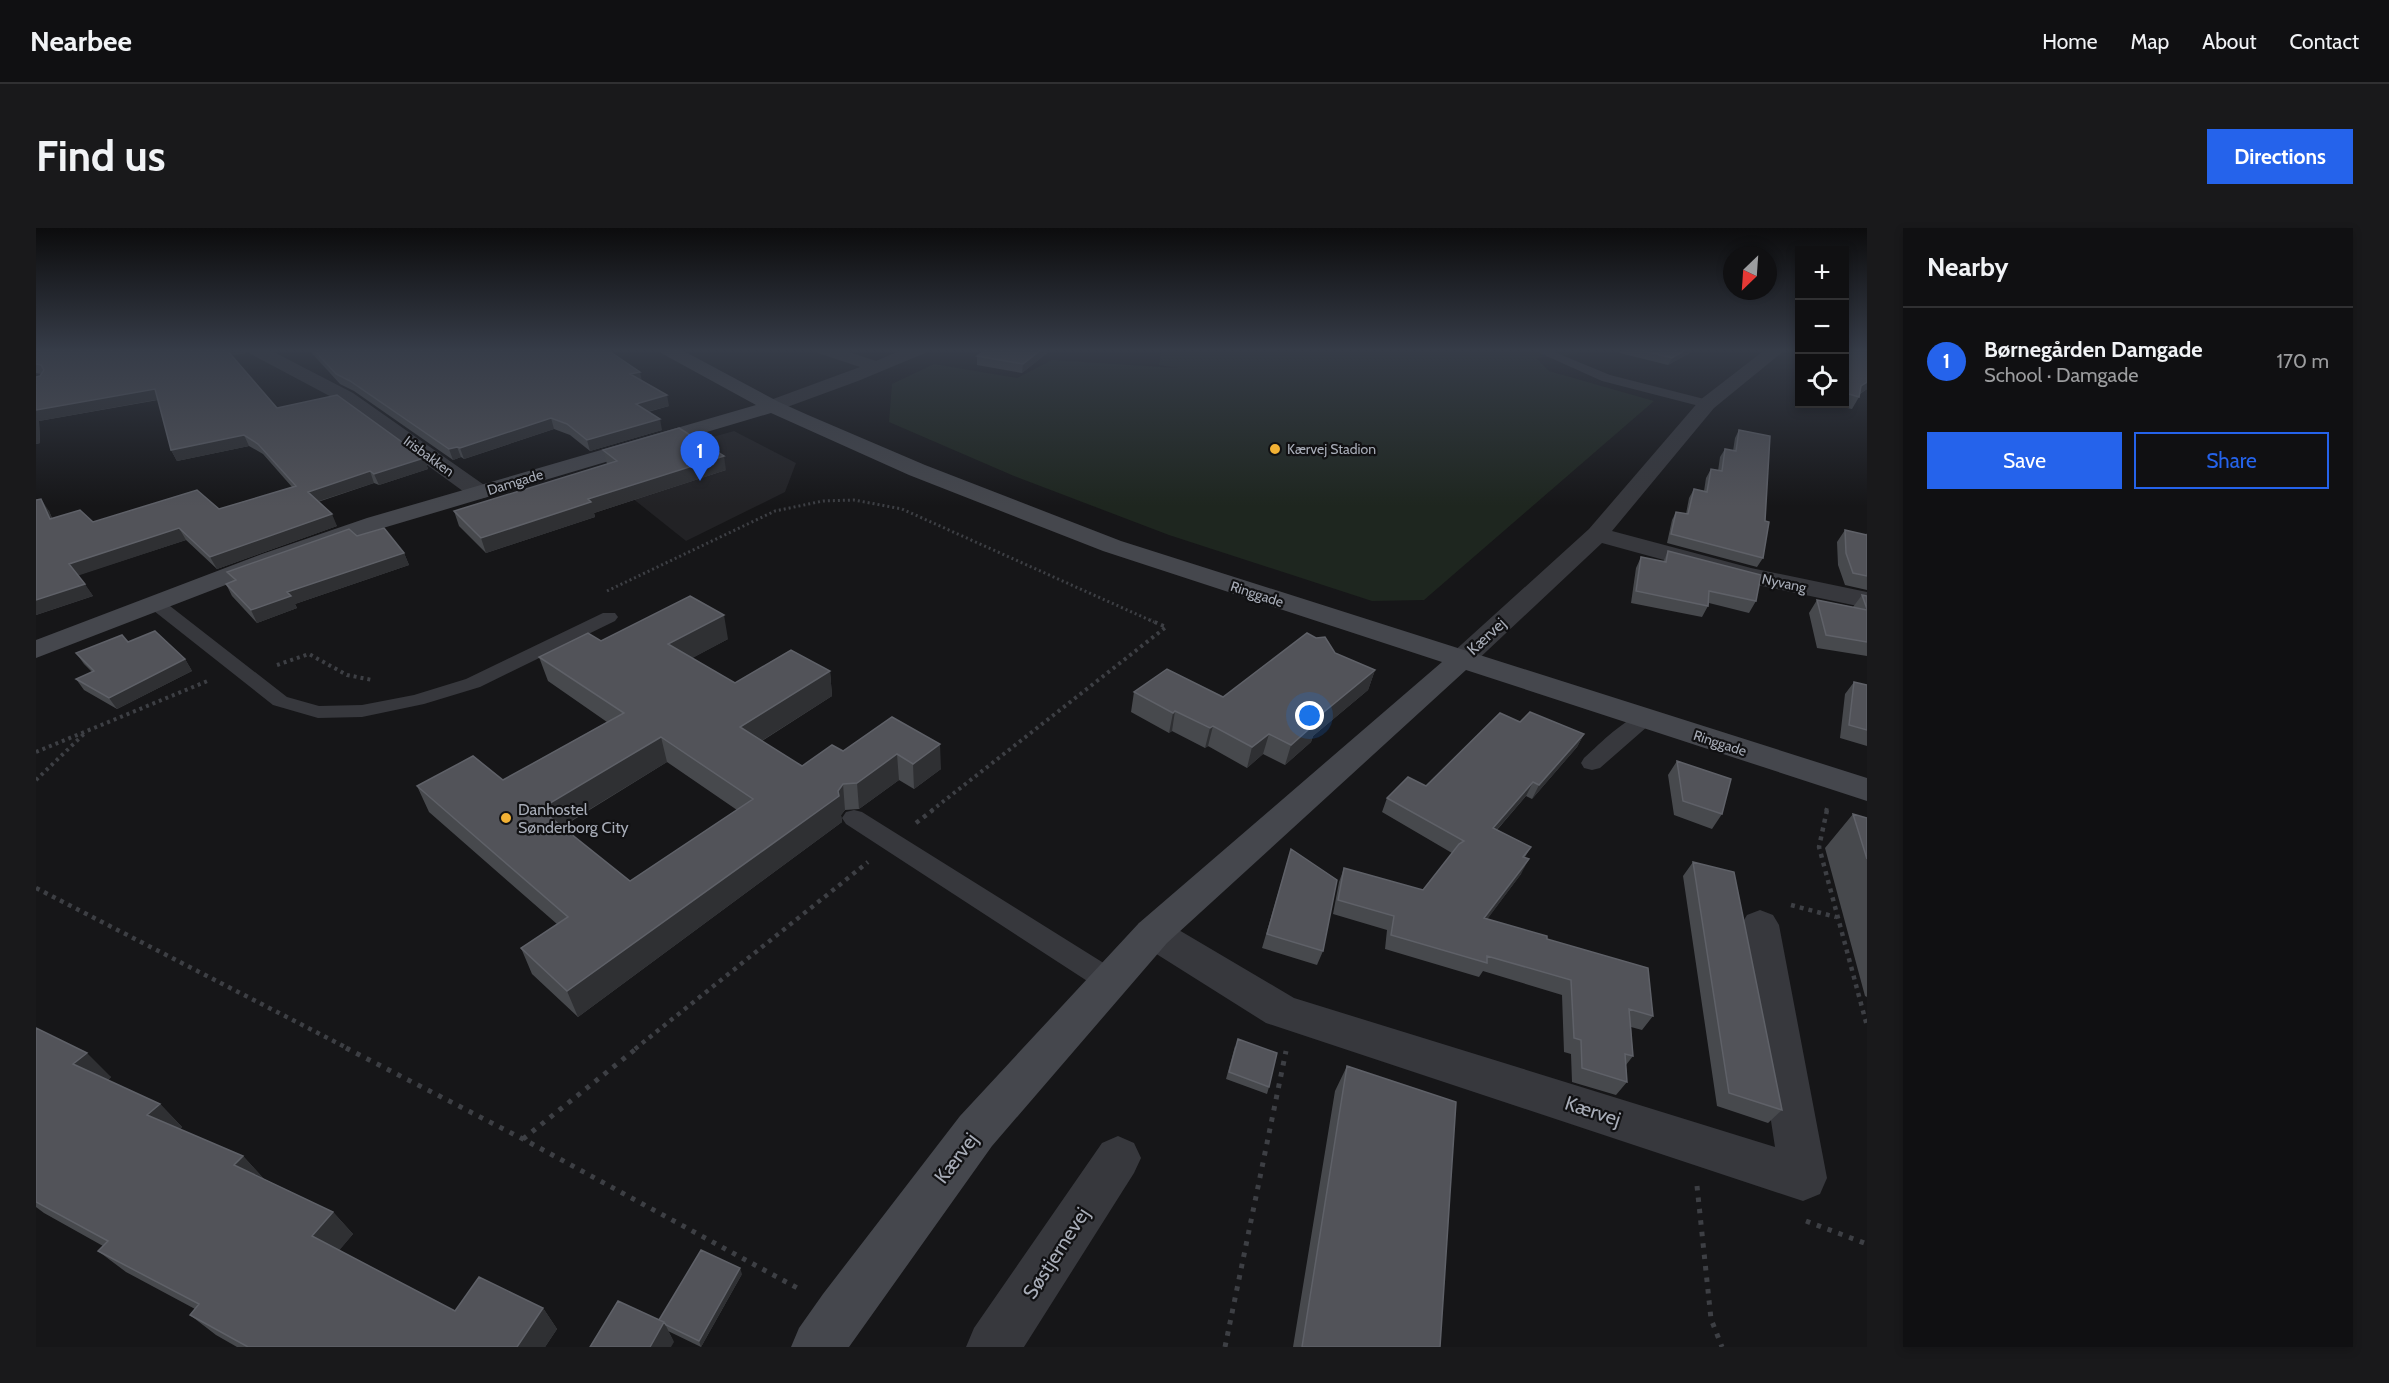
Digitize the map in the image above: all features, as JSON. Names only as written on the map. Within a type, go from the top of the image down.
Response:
[{"type":"street","name":"Irisbakken","points":[[352,401],[479,492]]},
{"type":"street","name":"Ringgade","points":[[763,401],[917,470],[1112,546],[1867,790]]},
{"type":"street","name":"Damgade","points":[[36,650],[271,559],[364,527],[785,401]]},
{"type":"street","name":"Kærvej","points":[[818,1347],[841,1312],[976,1131],[1153,933],[1461,660],[1597,534],[1710,401]]},
{"type":"street","name":"Nyvang","points":[[1597,534],[1748,575],[1867,600]]},
{"type":"street","name":"Kærvej","points":[[1153,933],[1281,1011],[1294,1016],[1803,1178],[1770,914]]},
{"type":"street","name":"Søstjernevej","points":[[993,1347],[1118,1158]]},
{"type":"lane","points":[[1696,401],[1707,404]]},
{"type":"lane","points":[[155,603],[280,700],[318,712],[362,711],[417,700],[473,683],[609,617]]},
{"type":"lane","points":[[1592,763],[1646,719]]},
{"type":"lane","points":[[854,818],[1108,981]]},
{"type":"path","points":[[523,1139],[892,842],[1166,627],[902,509],[859,499],[798,504],[775,511],[598,596]]},
{"type":"path","points":[[36,752],[239,669],[264,670],[309,654],[330,667],[360,680],[379,681]]},
{"type":"path","points":[[36,780],[89,730]]},
{"type":"path","points":[[1827,807],[1819,847],[1867,1026]]},
{"type":"path","points":[[36,888],[523,1139],[841,1312]]},
{"type":"path","points":[[1770,914],[1837,917]]},
{"type":"path","points":[[1225,1347],[1294,1016]]},
{"type":"path","points":[[1694,1143],[1711,1319],[1722,1347]]},
{"type":"shaded area","name":"Kærvej Stadion","points":[[891,401],[1654,401],[1424,600],[1372,601],[1169,535],[1014,476],[889,422]]},
{"type":"shaded area","points":[[734,431],[796,463],[785,492],[686,541],[597,470]]},
{"type":"building","points":[[36,401],[86,401],[36,410]]},
{"type":"building","points":[[158,401],[271,401],[277,408],[308,401],[346,401],[424,458],[374,474],[370,471],[308,492],[332,514],[210,557],[179,528],[69,564],[85,584],[36,600],[36,500],[41,499],[50,519],[80,510],[93,522],[197,490],[219,509],[296,486],[258,444],[244,435],[171,450]]},
{"type":"building","points":[[379,401],[646,401],[636,404],[660,419],[587,440],[567,424],[551,418],[460,448],[449,449]]},
{"type":"building","points":[[679,428],[724,456],[588,499],[591,502],[481,538],[454,511],[617,461],[603,450]]},
{"type":"building","points":[[1739,430],[1770,436],[1765,521],[1769,522],[1763,558],[1671,534],[1676,512],[1688,514],[1694,489],[1707,492],[1711,469],[1722,471],[1725,449],[1736,451]]},
{"type":"building","points":[[384,528],[404,553],[287,592],[291,596],[251,610],[226,584],[236,580],[227,572],[349,529],[357,536]]},
{"type":"building","points":[[1845,530],[1867,535],[1867,576],[1853,573],[1846,553]]},
{"type":"building","points":[[1668,551],[1761,575],[1756,601],[1709,591],[1708,606],[1636,591],[1641,557],[1666,562]]},
{"type":"building","points":[[1862,595],[1867,596],[1867,609]]},
{"type":"building","name":"Danhostel Sønderborg City","points":[[690,596],[724,615],[668,644],[735,683],[791,650],[830,671],[740,727],[802,766],[832,745],[843,751],[892,717],[940,744],[913,764],[897,754],[857,783],[843,784],[838,791],[839,796],[567,991],[521,948],[568,917],[417,786],[473,756],[503,780],[624,713],[539,657],[588,633],[601,641]],"holes":[[[661,737],[753,799],[630,881],[540,809]]]},
{"type":"building","points":[[1817,600],[1867,610],[1867,642],[1826,635]]},
{"type":"building","points":[[155,631],[185,659],[109,698],[76,679],[94,671],[76,653],[122,635],[128,642]]},
{"type":"building","points":[[1307,633],[1316,638],[1325,637],[1335,653],[1375,670],[1313,721],[1317,722],[1291,745],[1269,734],[1252,747],[1213,726],[1210,728],[1175,711],[1173,713],[1134,692],[1167,669],[1223,697]]},
{"type":"building","points":[[1854,682],[1867,685],[1867,730],[1849,725]]},
{"type":"building","points":[[1530,712],[1584,734],[1539,785],[1533,782],[1493,828],[1531,847],[1523,857],[1529,859],[1484,918],[1648,968],[1653,1016],[1629,1009],[1633,1056],[1625,1054],[1627,1082],[1582,1068],[1581,1040],[1574,1038],[1571,980],[1487,956],[1487,963],[1391,935],[1394,916],[1338,900],[1344,868],[1423,890],[1459,844],[1464,841],[1387,798],[1408,777],[1426,786],[1500,713],[1520,722]]},
{"type":"building","points":[[1677,761],[1731,779],[1722,814],[1683,801]]},
{"type":"building","points":[[1853,814],[1867,818],[1867,859]]},
{"type":"building","points":[[1291,849],[1337,880],[1323,951],[1267,934]]},
{"type":"building","points":[[1693,862],[1734,872],[1782,1110],[1729,1093]]},
{"type":"building","points":[[36,1028],[87,1053],[73,1064],[160,1104],[147,1115],[243,1156],[234,1165],[333,1212],[312,1236],[455,1311],[479,1277],[543,1308],[517,1347],[248,1347],[190,1315],[199,1304],[98,1251],[108,1241],[36,1202]]},
{"type":"building","points":[[1238,1039],[1277,1053],[1269,1087],[1229,1072]]},
{"type":"building","points":[[1347,1066],[1456,1102],[1440,1347],[1302,1347]]},
{"type":"building","points":[[701,1250],[740,1268],[699,1341],[659,1320]]},
{"type":"building","points":[[618,1301],[664,1322],[650,1347],[590,1347]]},
{"type":"place","name":"Kærvej Stadion","points":[[1275,449]]},
{"type":"place","name":"Børnegården Damgade","points":[[700,481]]},
{"type":"place","name":"Danhostel Sønderborg City","points":[[506,818]]}]
